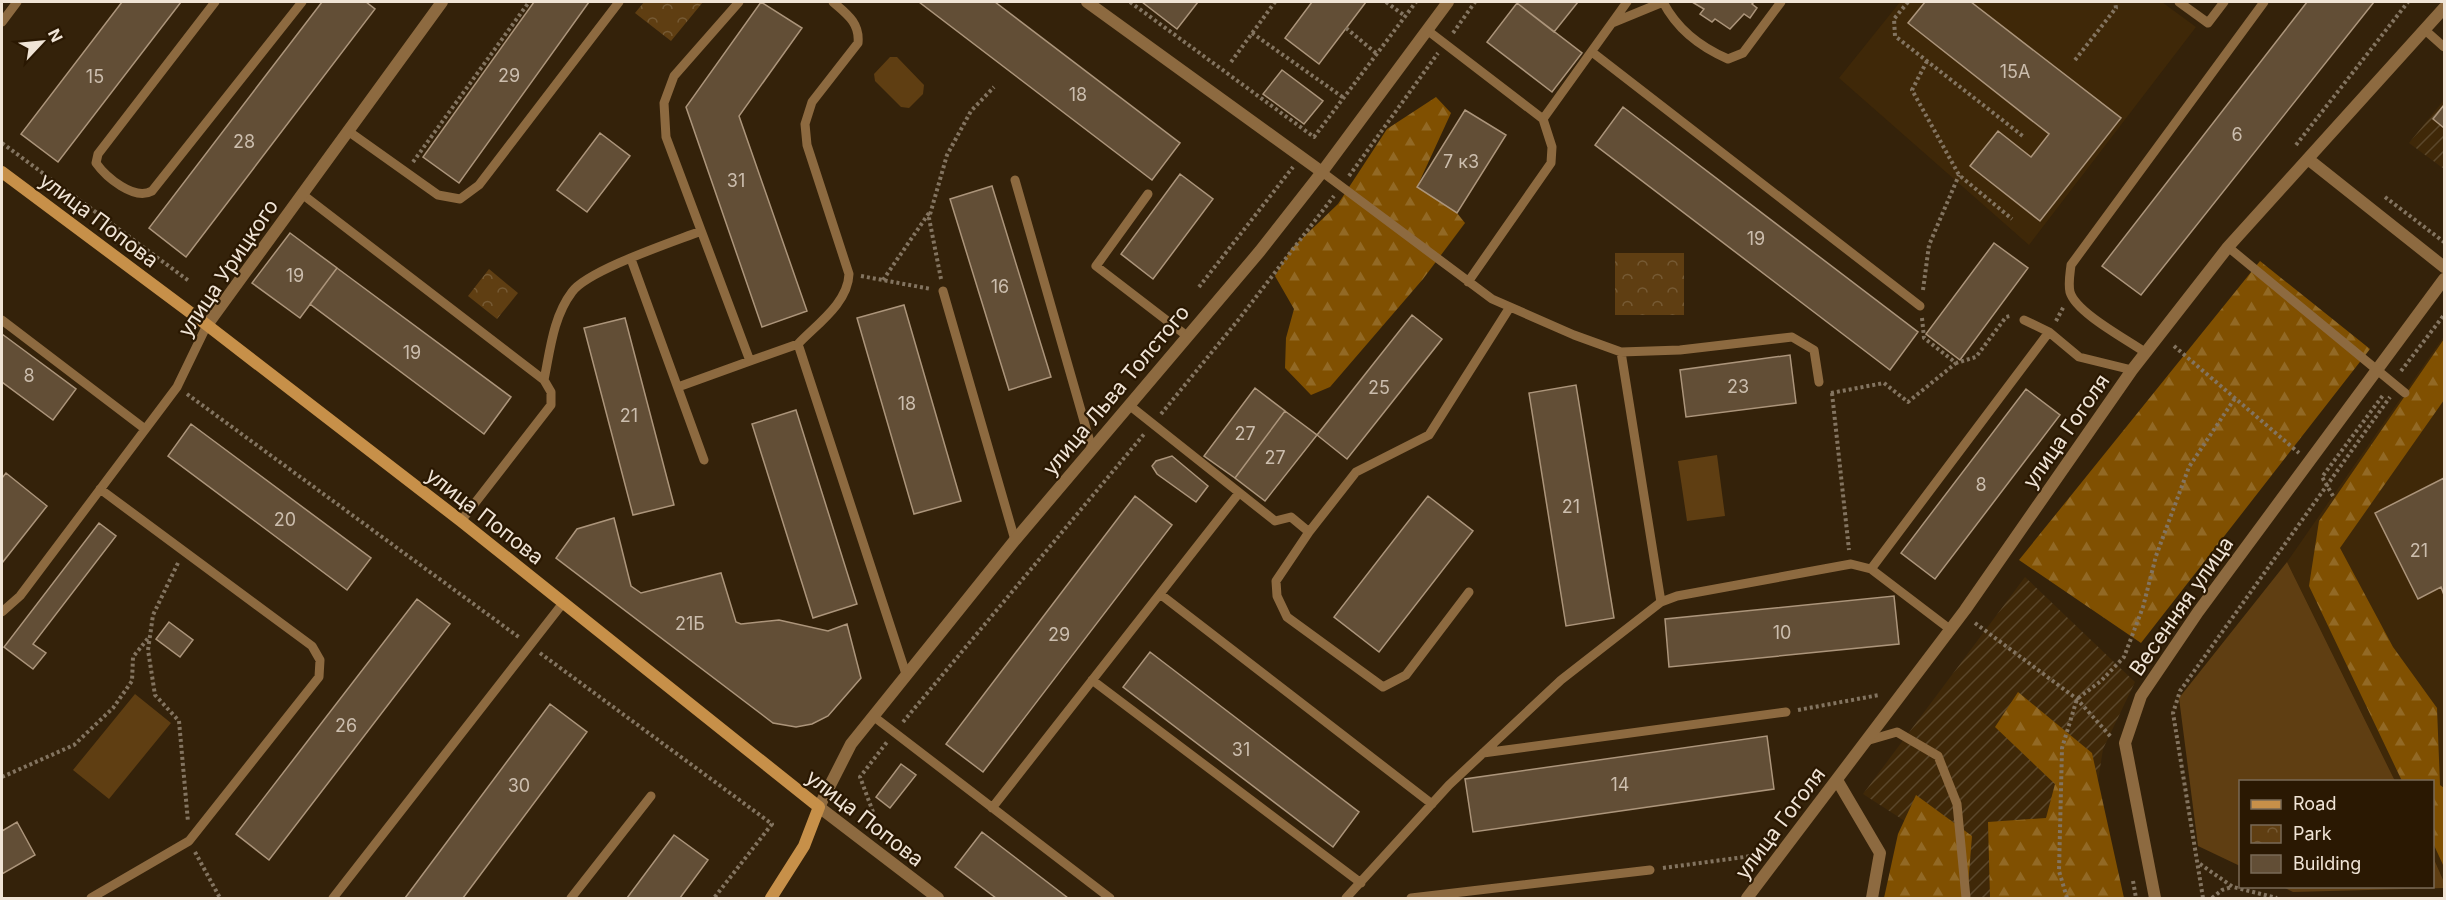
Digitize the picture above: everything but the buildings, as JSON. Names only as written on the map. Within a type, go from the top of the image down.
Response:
[{"type":"main road","name":"улица Попова","points":[[2,172],[207,325],[461,521],[819,807]]},
{"type":"main road","points":[[771,898],[804,846],[819,807]]},
{"type":"street","name":"улица Урицкого","points":[[207,325],[442,2]]},
{"type":"street","points":[[1086,2],[1322,172]]},
{"type":"street","name":"улица Льва Толстого","points":[[819,807],[842,758],[873,716],[1015,540],[1188,336],[1322,172],[1448,2]]},
{"type":"street","name":"улица Гоголя","points":[[1747,898],[1963,614],[2132,370],[2228,247],[2445,8]]},
{"type":"street","points":[[2308,159],[2445,267]]},
{"type":"street","name":"Весенняя улица","points":[[2155,898],[2125,744],[2141,696],[2198,612],[2445,279]]},
{"type":"street","points":[[1837,780],[1880,853],[1872,898]]},
{"type":"street","name":"улица Попова","points":[[819,807],[938,898]]},
{"type":"lane","points":[[2,22],[16,2]]},
{"type":"lane","points":[[215,2],[98,154],[96,162],[101,170],[136,194],[145,195],[152,191],[302,2]]},
{"type":"lane","points":[[348,130],[438,195],[460,199],[479,185],[619,2]]},
{"type":"lane","points":[[739,2],[674,76],[664,103],[666,137],[750,361]]},
{"type":"lane","points":[[678,387],[798,344],[841,299],[848,287],[849,274],[807,145],[805,124],[812,102],[858,43],[860,31],[854,21],[833,2]]},
{"type":"lane","points":[[1543,119],[1627,2]]},
{"type":"lane","points":[[1612,23],[1663,2],[1672,20],[1695,41],[1728,59],[1743,53],[1781,2]]},
{"type":"lane","points":[[2179,2],[2208,23],[2224,2]]},
{"type":"lane","points":[[2146,353],[2078,306],[2071,294],[2069,280],[2072,265],[2083,246],[2264,2]]},
{"type":"lane","points":[[1427,30],[1543,119],[1552,147],[1551,163],[1468,282]]},
{"type":"lane","points":[[2425,30],[2445,47]]},
{"type":"lane","points":[[1592,52],[1920,306]]},
{"type":"lane","points":[[1322,172],[1468,282],[1492,299],[1510,307],[1621,352],[1680,350],[1792,337],[1814,350],[1819,382]]},
{"type":"lane","points":[[1015,180],[1092,449]]},
{"type":"lane","points":[[302,194],[544,380],[551,392],[551,405],[461,521]]},
{"type":"lane","points":[[1148,194],[1096,266],[1188,336]]},
{"type":"lane","points":[[544,380],[558,318],[572,291],[605,269],[701,231]]},
{"type":"lane","points":[[2228,247],[2376,372],[2401,390]]},
{"type":"lane","points":[[631,259],[704,460]]},
{"type":"lane","points":[[943,291],[1015,540]]},
{"type":"lane","points":[[1469,592],[1406,675],[1383,687],[1287,617],[1276,596],[1276,581],[1309,532],[1356,472],[1429,435],[1510,307]]},
{"type":"lane","points":[[2,320],[145,429]]},
{"type":"lane","points":[[2024,320],[2049,332],[2079,357],[2132,370]]},
{"type":"lane","name":"улица Урицкого","points":[[2,612],[20,596],[177,387],[207,325]]},
{"type":"lane","points":[[1871,569],[2049,332]]},
{"type":"lane","points":[[798,344],[906,674]]},
{"type":"lane","points":[[1621,352],[1661,602]]},
{"type":"lane","points":[[1129,405],[1275,521],[1291,517],[1309,532]]},
{"type":"lane","points":[[91,898],[189,841],[319,678],[320,660],[312,646],[100,489]]},
{"type":"lane","points":[[992,808],[1239,493]]},
{"type":"lane","points":[[1346,898],[1432,804],[1483,753],[1561,680],[1661,602],[1677,596],[1851,564],[1871,569],[1951,630]]},
{"type":"lane","points":[[1160,594],[1432,804]]},
{"type":"lane","points":[[333,898],[563,603]]},
{"type":"lane","points":[[1092,680],[1361,883]]},
{"type":"lane","points":[[1483,753],[1786,712]]},
{"type":"lane","points":[[873,716],[1110,898]]},
{"type":"lane","points":[[1866,741],[1897,732],[1938,756],[1957,804],[1966,898]]},
{"type":"lane","points":[[572,898],[651,796]]},
{"type":"lane","points":[[1411,898],[1650,870]]},
{"type":"path","points":[[406,173],[529,2]]},
{"type":"path","points":[[1130,2],[1314,137],[1416,2]]},
{"type":"path","points":[[1231,62],[1275,2]]},
{"type":"path","points":[[1386,2],[1405,15]]},
{"type":"path","points":[[873,812],[860,777],[1239,319],[1341,187],[1475,2]]},
{"type":"path","points":[[1908,2],[1894,19],[1894,36],[2024,137]]},
{"type":"path","points":[[2075,60],[2115,8],[2115,2]]},
{"type":"path","points":[[1346,28],[1377,54]]},
{"type":"path","points":[[1252,33],[1344,98]]},
{"type":"path","points":[[1927,61],[1912,90],[1959,175],[2012,219]]},
{"type":"path","points":[[849,274],[943,291],[929,218],[947,155],[971,111],[994,87]]},
{"type":"path","points":[[2,143],[189,281]]},
{"type":"path","points":[[1199,287],[1300,158]]},
{"type":"path","points":[[1956,363],[1924,338],[1920,306],[1929,244],[1959,175]]},
{"type":"path","points":[[2381,194],[2445,242]]},
{"type":"path","points":[[883,280],[931,210]]},
{"type":"path","points":[[2049,332],[2071,294]]},
{"type":"path","points":[[1832,393],[1884,383],[1908,402],[1956,363],[1976,357],[2006,317],[2015,315],[2024,320]]},
{"type":"path","points":[[2174,346],[2302,455]]},
{"type":"path","points":[[1819,382],[1832,393],[1851,564]]},
{"type":"path","points":[[177,387],[263,447],[772,824],[714,898]]},
{"type":"path","points":[[2203,898],[2173,714],[2180,691],[2326,485],[2401,390]]},
{"type":"path","points":[[2067,898],[2059,871],[2062,748],[2077,699],[2101,681],[2124,657],[2143,607],[2156,556],[2189,467],[2235,398]]},
{"type":"path","points":[[2322,477],[2333,496]]},
{"type":"path","points":[[184,551],[153,615],[148,650],[155,695],[179,721],[189,841],[220,898]]},
{"type":"path","points":[[1963,614],[2077,699],[2116,742],[2125,744]]},
{"type":"path","points":[[2,777],[74,745],[113,708],[132,681],[133,657],[150,636]]},
{"type":"path","points":[[1786,712],[1884,695]]},
{"type":"path","points":[[1650,870],[1766,854]]},
{"type":"path","points":[[2199,863],[2233,887],[2277,898]]},
{"type":"path","points":[[2212,898],[2222,890],[2233,887]]},
{"type":"shaded area","points":[[1900,2],[2162,2],[2196,27],[2029,245],[1839,78]]},
{"type":"shaded area","points":[[2444,100],[2444,169],[2409,143]]},
{"type":"shaded area","points":[[2444,336],[2444,882],[2434,859],[2434,780],[2395,780],[2287,562]]},
{"type":"shaded area","points":[[2025,577],[2135,682],[2103,749],[2085,863],[2067,898],[1937,898],[1945,847],[1863,794]]},
{"type":"green space","points":[[644,2],[703,2],[671,41],[635,13]]},
{"type":"green space","points":[[890,57],[897,57],[924,85],[923,94],[909,108],[901,107],[875,81],[874,74]]},
{"type":"green space","points":[[1436,97],[1451,113],[1417,187],[1457,213],[1465,223],[1423,279],[1330,387],[1311,395],[1285,368],[1286,338],[1294,309],[1275,276],[1291,249],[1338,204],[1387,129]]},
{"type":"green space","points":[[1615,253],[1684,253],[1684,315],[1615,315]]},
{"type":"green space","points":[[2260,261],[2370,349],[2141,643],[2019,560]]},
{"type":"green space","points":[[489,269],[518,293],[497,319],[468,296]]},
{"type":"green space","points":[[2444,339],[2444,400],[2340,548],[2393,647],[2437,708],[2440,785],[2444,788],[2444,867],[2434,845],[2434,780],[2402,780],[2309,586],[2319,521]]},
{"type":"green space","points":[[1717,455],[1725,516],[1687,521],[1678,461]]},
{"type":"green space","points":[[2287,562],[2395,780],[2239,780],[2239,866],[2198,846],[2179,698]]},
{"type":"green space","points":[[2018,692],[2092,753],[2124,898],[1990,898],[1988,822],[2046,818],[2055,784],[1995,727]]},
{"type":"green space","points":[[135,694],[171,723],[109,799],[73,770]]},
{"type":"green space","points":[[1916,795],[1972,836],[1967,898],[1884,898],[1898,834]]},
{"type":"green space","points":[[2434,859],[2444,882],[2444,888],[2293,892],[2285,888],[2434,888]]}]
